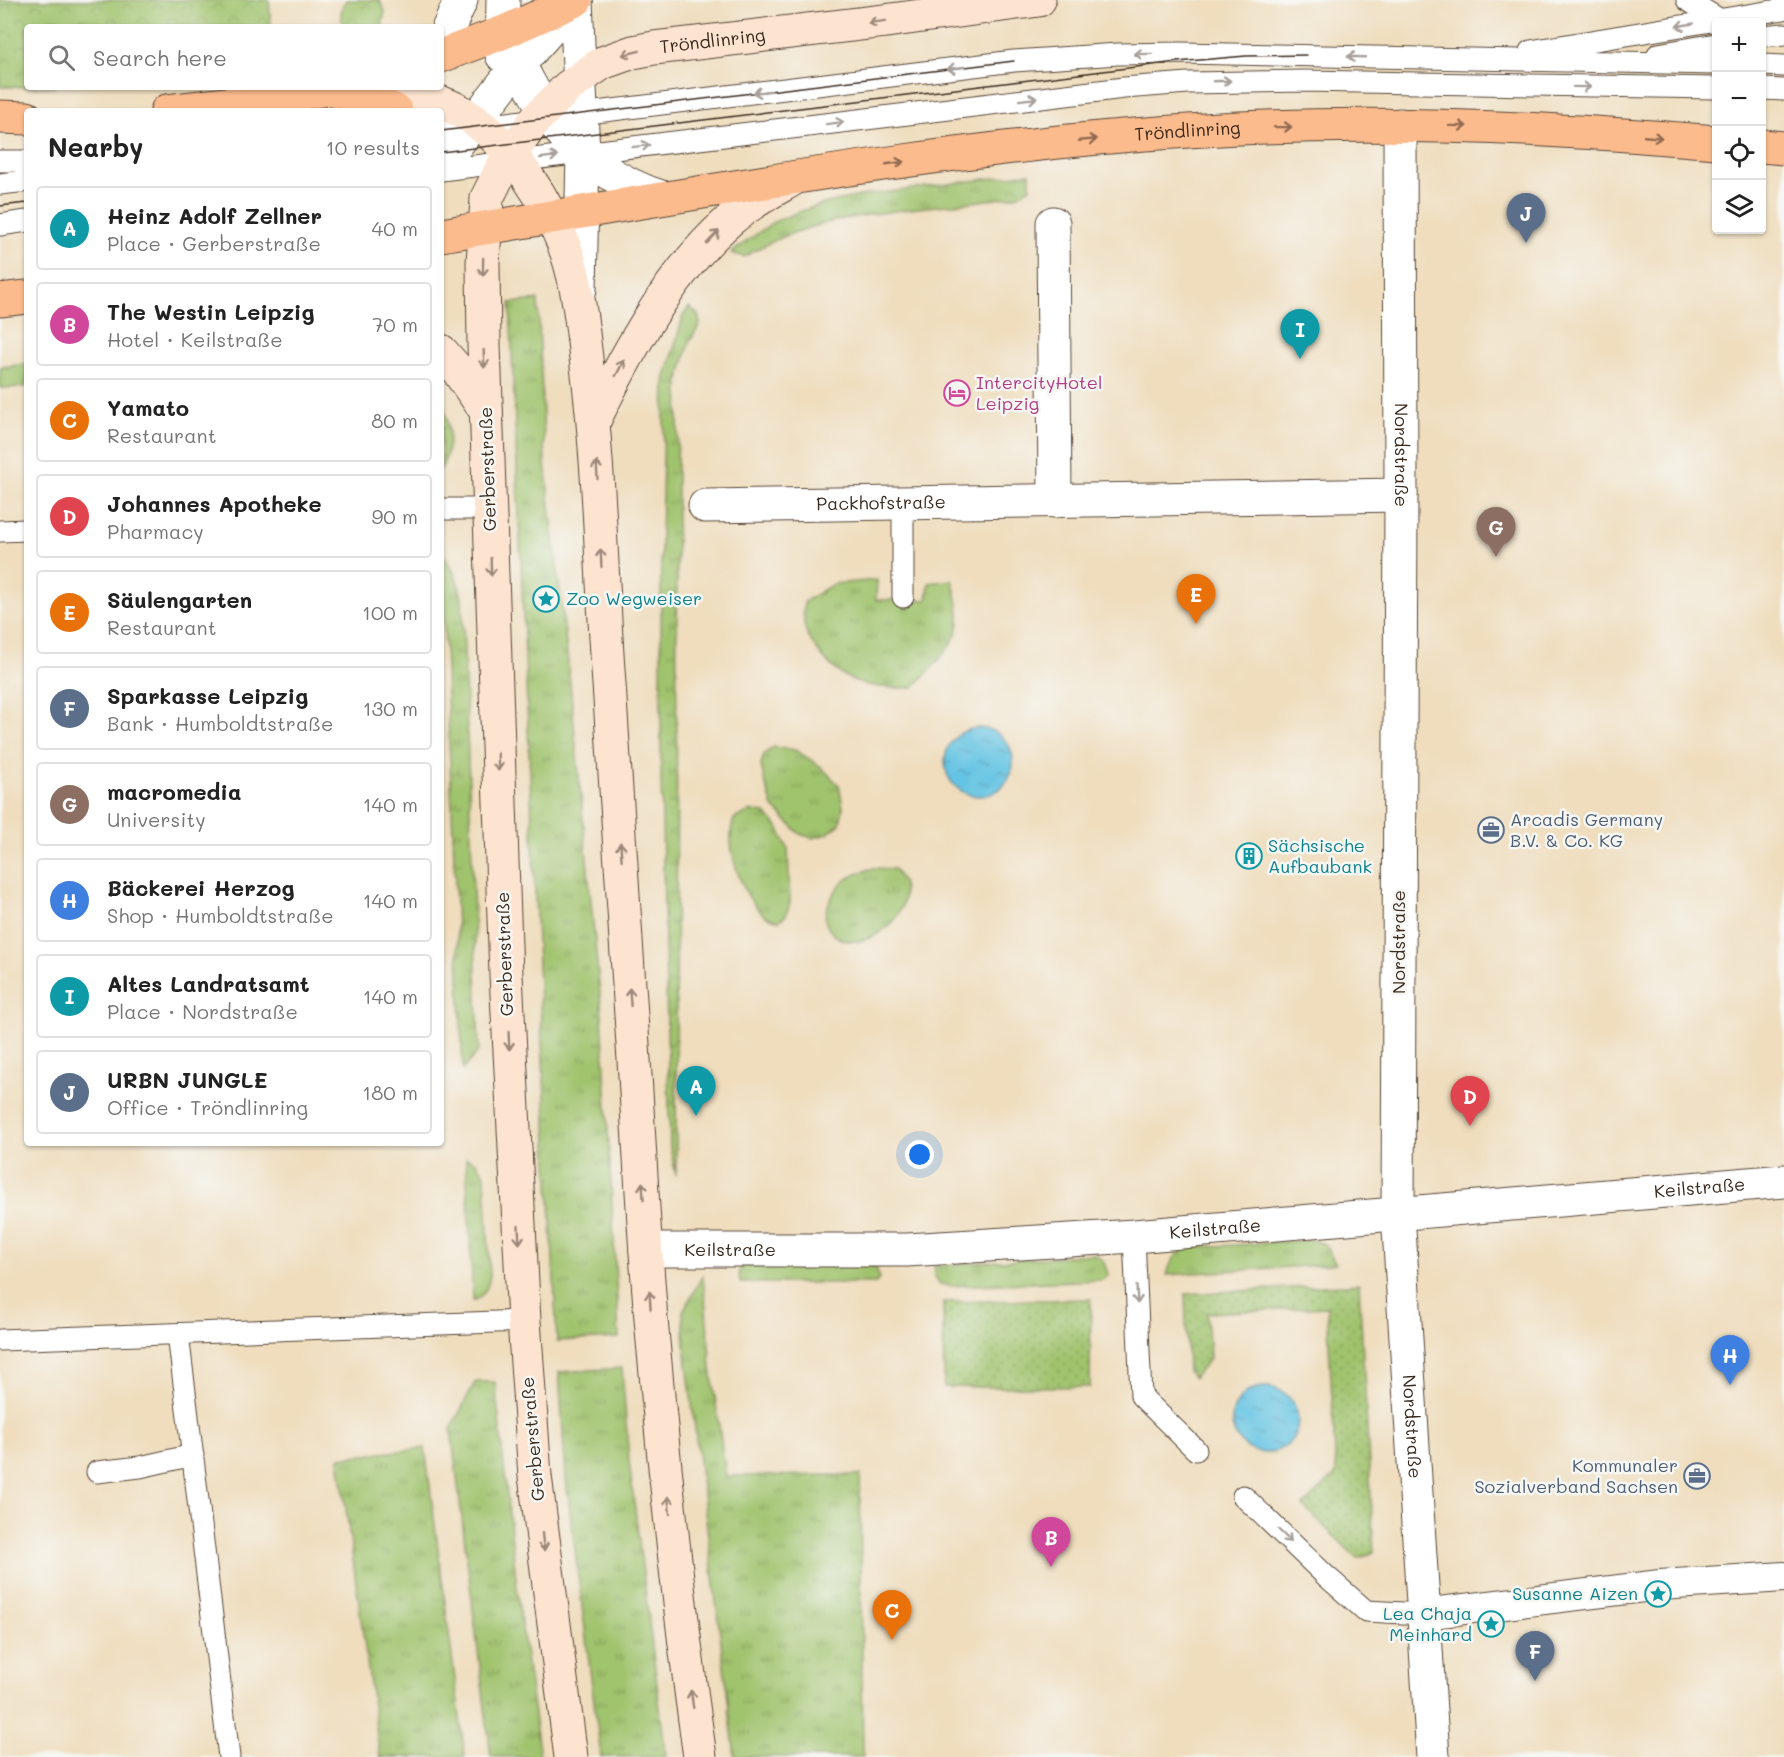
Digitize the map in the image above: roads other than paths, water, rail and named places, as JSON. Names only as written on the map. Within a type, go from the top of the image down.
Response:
[{"type":"main road","points":[[444,55],[576,0]]},
{"type":"main road","name":"Tröndlinring","points":[[488,141],[553,116],[568,87],[602,63],[615,57],[654,48],[1039,0]]},
{"type":"main road","points":[[193,108],[327,90]]},
{"type":"main road","points":[[346,90],[372,99],[443,104],[459,111],[488,141],[551,217],[574,274],[594,421],[608,679],[646,1250],[664,1462],[700,1757]]},
{"type":"main road","name":"Tröndlinring","points":[[444,234],[486,213],[551,217],[1010,147],[1187,131],[1254,127],[1400,125],[1595,132],[1712,142]]},
{"type":"main road","name":"Gerberstraße","points":[[488,141],[483,286],[507,998],[524,1321],[535,1476],[571,1757]]},
{"type":"main road","points":[[1766,146],[1784,148]]},
{"type":"main road","points":[[594,421],[634,343],[690,263],[729,220],[795,178]]},
{"type":"main road","points":[[0,300],[24,297]]},
{"type":"main road","points":[[444,355],[486,411]]},
{"type":"street","points":[[444,38],[461,0]]},
{"type":"street","points":[[503,0],[515,27],[519,64],[553,116],[583,153],[579,303]]},
{"type":"street","points":[[499,89],[576,0]]},
{"type":"street","points":[[576,0],[580,78]]},
{"type":"street","points":[[444,163],[488,141],[515,27]]},
{"type":"street","name":"Nordstraße","points":[[1400,125],[1398,1214],[1433,1757]]},
{"type":"street","name":"Tröndlinring","points":[[583,153],[624,182],[642,192],[664,198]]},
{"type":"street","points":[[1053,224],[1055,501]]},
{"type":"street","name":"Packhofstraße","points":[[705,506],[1401,495]]},
{"type":"street","name":"Keilstraße","points":[[646,1250],[907,1250],[1134,1236],[1784,1181]]},
{"type":"street","points":[[1423,1614],[1660,1585],[1784,1577]]},
{"type":"lane","points":[[1687,0],[1717,18]]},
{"type":"lane","points":[[1726,18],[1784,9]]},
{"type":"lane","points":[[1406,58],[1467,57],[1522,52],[1712,20]]},
{"type":"lane","points":[[1766,36],[1784,34]]},
{"type":"lane","points":[[444,168],[488,141],[583,153],[1188,82],[1466,82],[1504,79],[1712,45]]},
{"type":"lane","points":[[553,116],[1063,57],[1181,53],[1712,64]]},
{"type":"lane","points":[[1766,65],[1784,66]]},
{"type":"lane","points":[[1407,82],[1712,88]]},
{"type":"lane","points":[[1766,89],[1784,90]]},
{"type":"lane","points":[[0,161],[24,161]]},
{"type":"lane","points":[[0,184],[24,181]]},
{"type":"lane","points":[[0,225],[24,221]]},
{"type":"lane","points":[[903,502],[903,597]]},
{"type":"lane","points":[[444,509],[489,509]]},
{"type":"lane","points":[[0,531],[24,530]]},
{"type":"lane","points":[[1134,1236],[1141,1396],[1196,1450]]},
{"type":"lane","points":[[0,1340],[524,1321]]},
{"type":"lane","points":[[178,1334],[229,1757]]},
{"type":"lane","points":[[97,1472],[140,1467],[194,1455]]},
{"type":"lane","points":[[1243,1496],[1366,1611],[1423,1614]]},
{"type":"water","points":[[986,728],[998,734],[1007,743],[1013,755],[1011,775],[1003,786],[986,796],[972,796],[955,786],[947,775],[945,755],[955,738],[966,730]]},
{"type":"water","points":[[1265,1387],[1278,1390],[1288,1397],[1295,1407],[1298,1420],[1295,1433],[1288,1443],[1278,1450],[1265,1453],[1252,1450],[1242,1443],[1235,1433],[1232,1420],[1235,1407],[1242,1397],[1252,1390]]},
{"type":"tram line","points":[[444,152],[1177,62],[1246,56],[1306,55]]},
{"type":"tram line","points":[[444,131],[1014,61]]},
{"type":"tram line","points":[[0,206],[24,203]]},
{"type":"place","name":"URBN JUNGLE","points":[[1526,243]]},
{"type":"place","name":"Altes Landratsamt","points":[[1300,359]]},
{"type":"place","name":"IntercityHotel Leipzig","points":[[957,393]]},
{"type":"place","name":"macromedia","points":[[1496,557]]},
{"type":"place","name":"Zoo Wegweiser","points":[[546,599]]},
{"type":"place","name":"Säulengarten","points":[[1196,624]]},
{"type":"place","name":"Arcadis Germany B.V. & Co. KG","points":[[1491,830]]},
{"type":"place","name":"Sächsische Aufbaubank","points":[[1249,856]]},
{"type":"place","name":"Heinz Adolf Zellner","points":[[696,1116]]},
{"type":"place","name":"Johannes Apotheke","points":[[1470,1126]]},
{"type":"place","name":"Bäckerei Herzog","points":[[1730,1385]]},
{"type":"place","name":"Kommunaler Sozialverband Sachsen","points":[[1697,1476]]},
{"type":"place","name":"The Westin Leipzig","points":[[1051,1567]]},
{"type":"place","name":"Susanne Aizen","points":[[1658,1594]]},
{"type":"place","name":"Lea Chaja Meinhard","points":[[1491,1624]]},
{"type":"place","name":"Yamato","points":[[892,1640]]},
{"type":"place","name":"Sparkasse Leipzig","points":[[1535,1681]]}]
